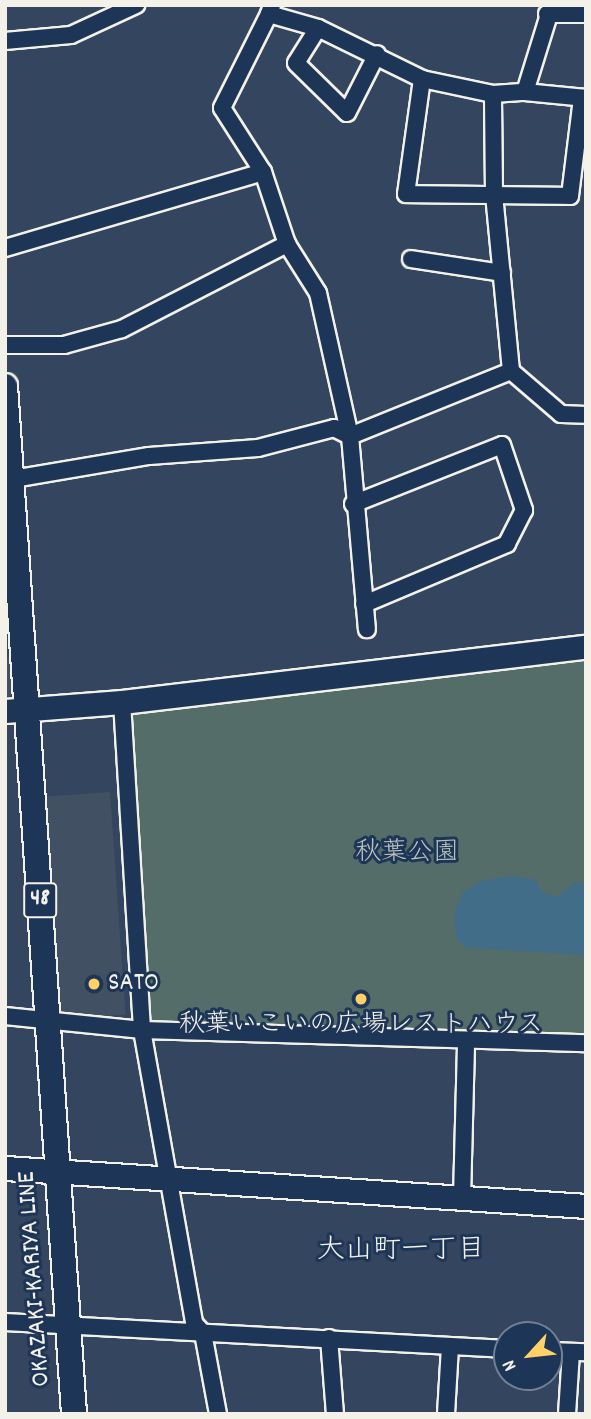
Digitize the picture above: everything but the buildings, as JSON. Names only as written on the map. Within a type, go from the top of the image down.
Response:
[{"type":"main road","name":"OKAZAKI-KARIYA LINE","points":[[6,397],[12,479],[16,710],[48,1018],[74,1414]]},
{"type":"street","points":[[5,41],[71,35],[136,5]]},
{"type":"street","points":[[367,629],[353,504],[350,436],[318,293],[287,244],[263,172],[222,108],[270,10],[377,54],[422,79],[493,94],[525,92],[584,98],[570,196],[494,192],[406,194],[422,79]]},
{"type":"street","points":[[525,92],[549,10],[586,14]]},
{"type":"street","points":[[317,28],[296,63],[347,113],[377,54]]},
{"type":"street","points":[[493,94],[494,192],[511,371],[561,414],[586,415]]},
{"type":"street","points":[[5,248],[263,172]]},
{"type":"street","points":[[5,345],[64,345],[122,329],[287,244]]},
{"type":"street","points":[[411,259],[502,273]]},
{"type":"street","points":[[12,479],[149,456],[258,448],[334,428],[350,436],[511,371]]},
{"type":"street","points":[[353,504],[502,445],[524,510],[507,544],[364,604]]},
{"type":"street","points":[[16,710],[122,702],[586,648]]},
{"type":"street","points":[[122,702],[142,1030],[194,1323],[203,1333],[218,1414]]},
{"type":"street","points":[[5,1016],[48,1018],[142,1030],[586,1043]]},
{"type":"street","points":[[462,1198],[466,1040]]},
{"type":"street","points":[[5,1168],[586,1206]]},
{"type":"street","points":[[5,1322],[493,1348]]},
{"type":"street","points":[[329,1338],[335,1414]]},
{"type":"street","points":[[446,1414],[450,1346]]},
{"type":"street","points":[[567,1414],[578,1352]]},
{"type":"shaded area","points":[[13,657],[11,696],[5,697],[5,658]]},
{"type":"shaded area","points":[[110,792],[126,1014],[59,1019],[43,797]]},
{"type":"shaded area","points":[[515,876],[536,880],[541,891],[557,897],[575,882],[586,884],[586,955],[466,948],[456,937],[454,913],[463,892],[484,880]]},
{"type":"green space","name":"秋葉公園","points":[[586,657],[586,1036],[155,1023],[149,1017],[129,710]]},
{"type":"place","name":"SATO","points":[[94,984]]},
{"type":"place","name":"秋葉いこいの広場レストハウス","points":[[361,999]]},
{"type":"district","name":"大山町一丁目","points":[[401,1252]]}]
